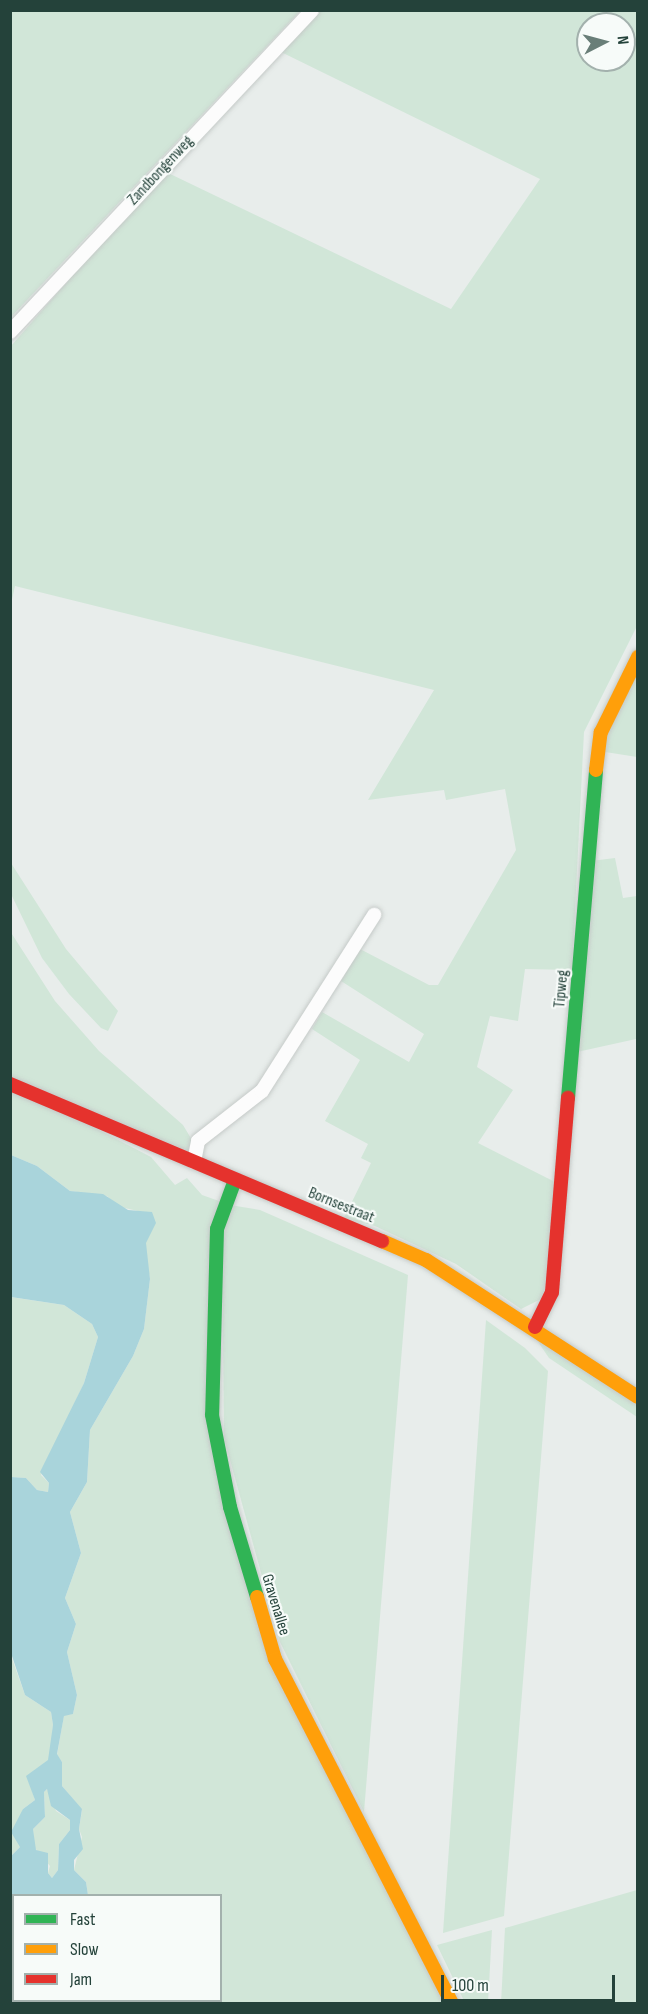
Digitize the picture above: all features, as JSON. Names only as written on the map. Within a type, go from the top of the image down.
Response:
[{"type":"street","name":"Zandbongenweg","points":[[10,332],[312,10]]},
{"type":"street","name":"Tipweg","points":[[535,1327],[552,1293],[598,747],[601,732],[638,657]]},
{"type":"street","points":[[194,1161],[198,1140],[262,1091],[374,915]]},
{"type":"street","name":"Bornsestraat","points":[[10,1084],[426,1260],[535,1327],[638,1397]]},
{"type":"street","name":"Gravenallee","points":[[235,1180],[217,1229],[212,1415],[230,1506],[275,1659],[452,2004]]},
{"type":"green space","points":[[10,11],[300,11],[11,317],[10,317]]},
{"type":"green space","points":[[318,11],[637,11],[637,626],[584,732],[572,970],[525,969],[518,1021],[490,1016],[477,1067],[513,1090],[478,1143],[555,1182],[547,1296],[521,1309],[456,1264],[375,1226],[344,1218],[371,1163],[361,1158],[368,1144],[325,1121],[360,1060],[312,1029],[322,1012],[409,1062],[424,1034],[341,981],[360,949],[429,985],[438,985],[516,850],[505,789],[446,800],[444,790],[368,800],[434,690],[15,586],[11,604],[11,346],[164,171],[451,309],[540,179],[279,51]]},
{"type":"green space","points":[[637,667],[637,757],[599,751]]},
{"type":"green space","points":[[615,858],[623,898],[637,896],[636,1039],[577,1052],[591,861]]},
{"type":"green space","points":[[11,863],[66,949],[118,1011],[108,1031],[101,1028],[69,994],[42,958],[11,894]]},
{"type":"green space","points":[[10,931],[55,1001],[99,1051],[183,1125],[192,1140],[188,1151],[11,1078]]},
{"type":"green space","points":[[10,1089],[45,1102],[151,1157],[175,1185],[187,1178],[202,1195],[219,1201],[207,1418],[268,1651],[450,2003],[11,2003],[11,1988],[12,2002],[222,2002],[222,1894],[88,1894],[86,1882],[74,1870],[82,1837],[79,1829],[82,1810],[62,1786],[62,1762],[57,1755],[64,1715],[73,1714],[77,1695],[67,1652],[76,1624],[65,1598],[81,1553],[70,1512],[87,1482],[90,1430],[133,1356],[144,1329],[150,1279],[138,1211],[116,1206],[107,1196],[70,1191],[37,1166],[11,1155]]},
{"type":"green space","points":[[230,1205],[260,1210],[408,1275],[364,1812],[280,1642],[224,1438],[222,1229]]},
{"type":"green space","points":[[10,1297],[64,1305],[92,1324],[98,1337],[84,1383],[41,1475],[49,1483],[48,1492],[37,1490],[26,1478],[11,1477]]},
{"type":"green space","points":[[486,1320],[525,1348],[548,1371],[504,1916],[443,1933]]},
{"type":"green space","points":[[532,1333],[637,1405],[637,1417],[549,1358]]},
{"type":"green space","points":[[10,1653],[25,1695],[51,1712],[53,1725],[51,1755],[32,1791],[35,1800],[23,1809],[20,1847],[11,1856]]},
{"type":"green space","points":[[47,1789],[56,1811],[70,1820],[70,1830],[59,1844],[58,1870],[52,1878],[48,1873],[50,1866],[34,1847],[33,1829],[45,1817],[44,1792]]},
{"type":"green space","points":[[637,1890],[637,2003],[501,2003],[505,1928]]},
{"type":"green space","points":[[492,1930],[488,2003],[465,2003],[437,1945]]},
{"type":"water","points":[[11,1155],[37,1166],[70,1191],[103,1194],[128,1210],[152,1212],[156,1223],[146,1243],[150,1279],[144,1329],[133,1356],[90,1430],[87,1482],[70,1512],[81,1553],[65,1598],[76,1624],[67,1652],[77,1695],[73,1714],[64,1716],[57,1754],[62,1762],[62,1786],[82,1809],[79,1829],[83,1849],[74,1860],[74,1870],[86,1882],[88,1894],[12,1894],[11,1917],[11,1856],[20,1847],[11,1832],[23,1809],[35,1800],[26,1776],[48,1760],[53,1725],[51,1712],[25,1695],[11,1653],[11,1477],[26,1478],[37,1490],[48,1492],[49,1483],[40,1472],[84,1383],[98,1337],[92,1324],[64,1305],[11,1297]],"holes":[[[47,1789],[51,1806],[70,1820],[70,1830],[59,1844],[58,1870],[52,1878],[48,1873],[48,1853],[36,1850],[33,1829],[45,1817],[44,1792]]]},
{"type":"traffic: fast","points":[[568,1098],[596,770]]},
{"type":"traffic: fast","points":[[235,1180],[217,1229],[212,1415],[230,1507],[257,1597]]},
{"type":"traffic: slow","points":[[596,770],[601,732],[638,657]]},
{"type":"traffic: slow","points":[[382,1241],[426,1260],[638,1397]]},
{"type":"traffic: slow","points":[[257,1597],[275,1659],[452,2004]]},
{"type":"traffic: jam","points":[[10,1084],[382,1241]]},
{"type":"traffic: jam","points":[[535,1327],[552,1292],[568,1098]]}]
